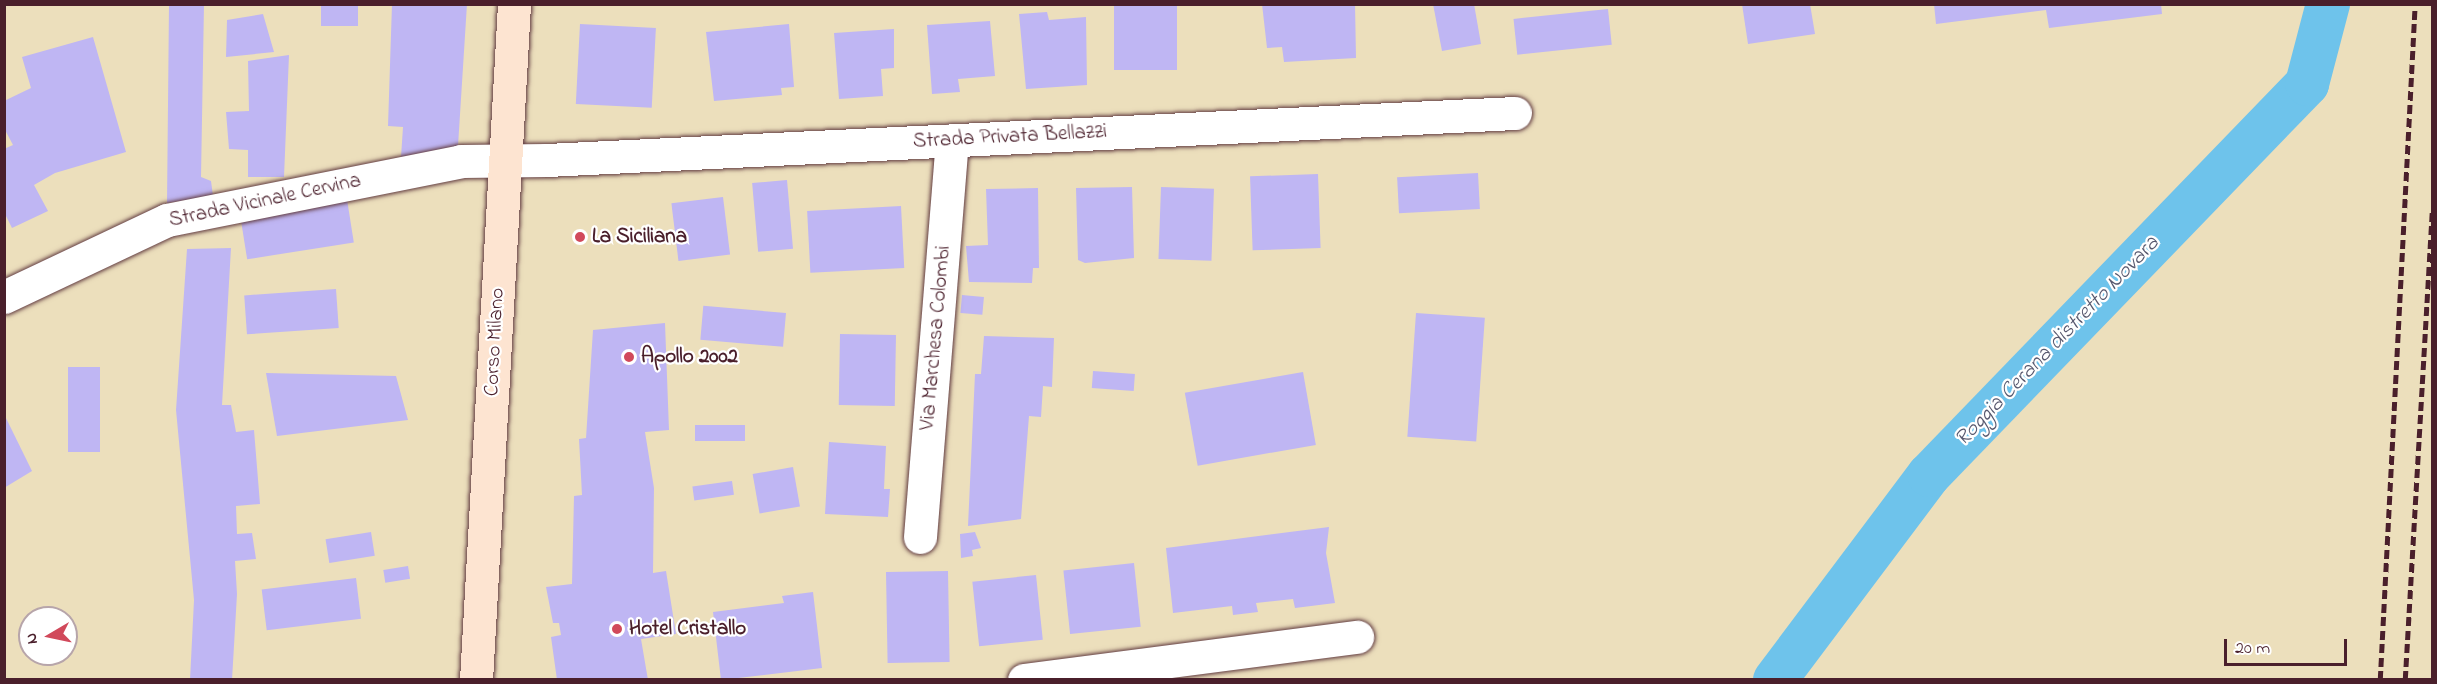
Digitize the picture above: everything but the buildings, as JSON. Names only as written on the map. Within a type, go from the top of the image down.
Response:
[{"type":"main road","name":"Corso Milano","points":[[476,680],[514,4]]},
{"type":"street","name":"Strada Privata Bellazzi","points":[[505,161],[1515,112]]},
{"type":"street","name":"Via Marchesa Colombi","points":[[920,537],[952,140]]},
{"type":"street","name":"Strada Vicinale Cervina","points":[[4,297],[167,220],[461,161],[505,161]]},
{"type":"street","points":[[1024,680],[1357,637]]},
{"type":"waterway","name":"Roggia Cerana distretto Novara","points":[[1775,680],[1929,475],[2307,84],[2328,4]]},
{"type":"railway","points":[[2380,680],[2415,4]]},
{"type":"railway","points":[[2405,680],[2432,211]]},
{"type":"place","name":"La Siciliana","points":[[580,237]]},
{"type":"place","name":"Apollo 2002","points":[[629,357]]},
{"type":"place","name":"Hotel Cristallo","points":[[617,629]]}]
